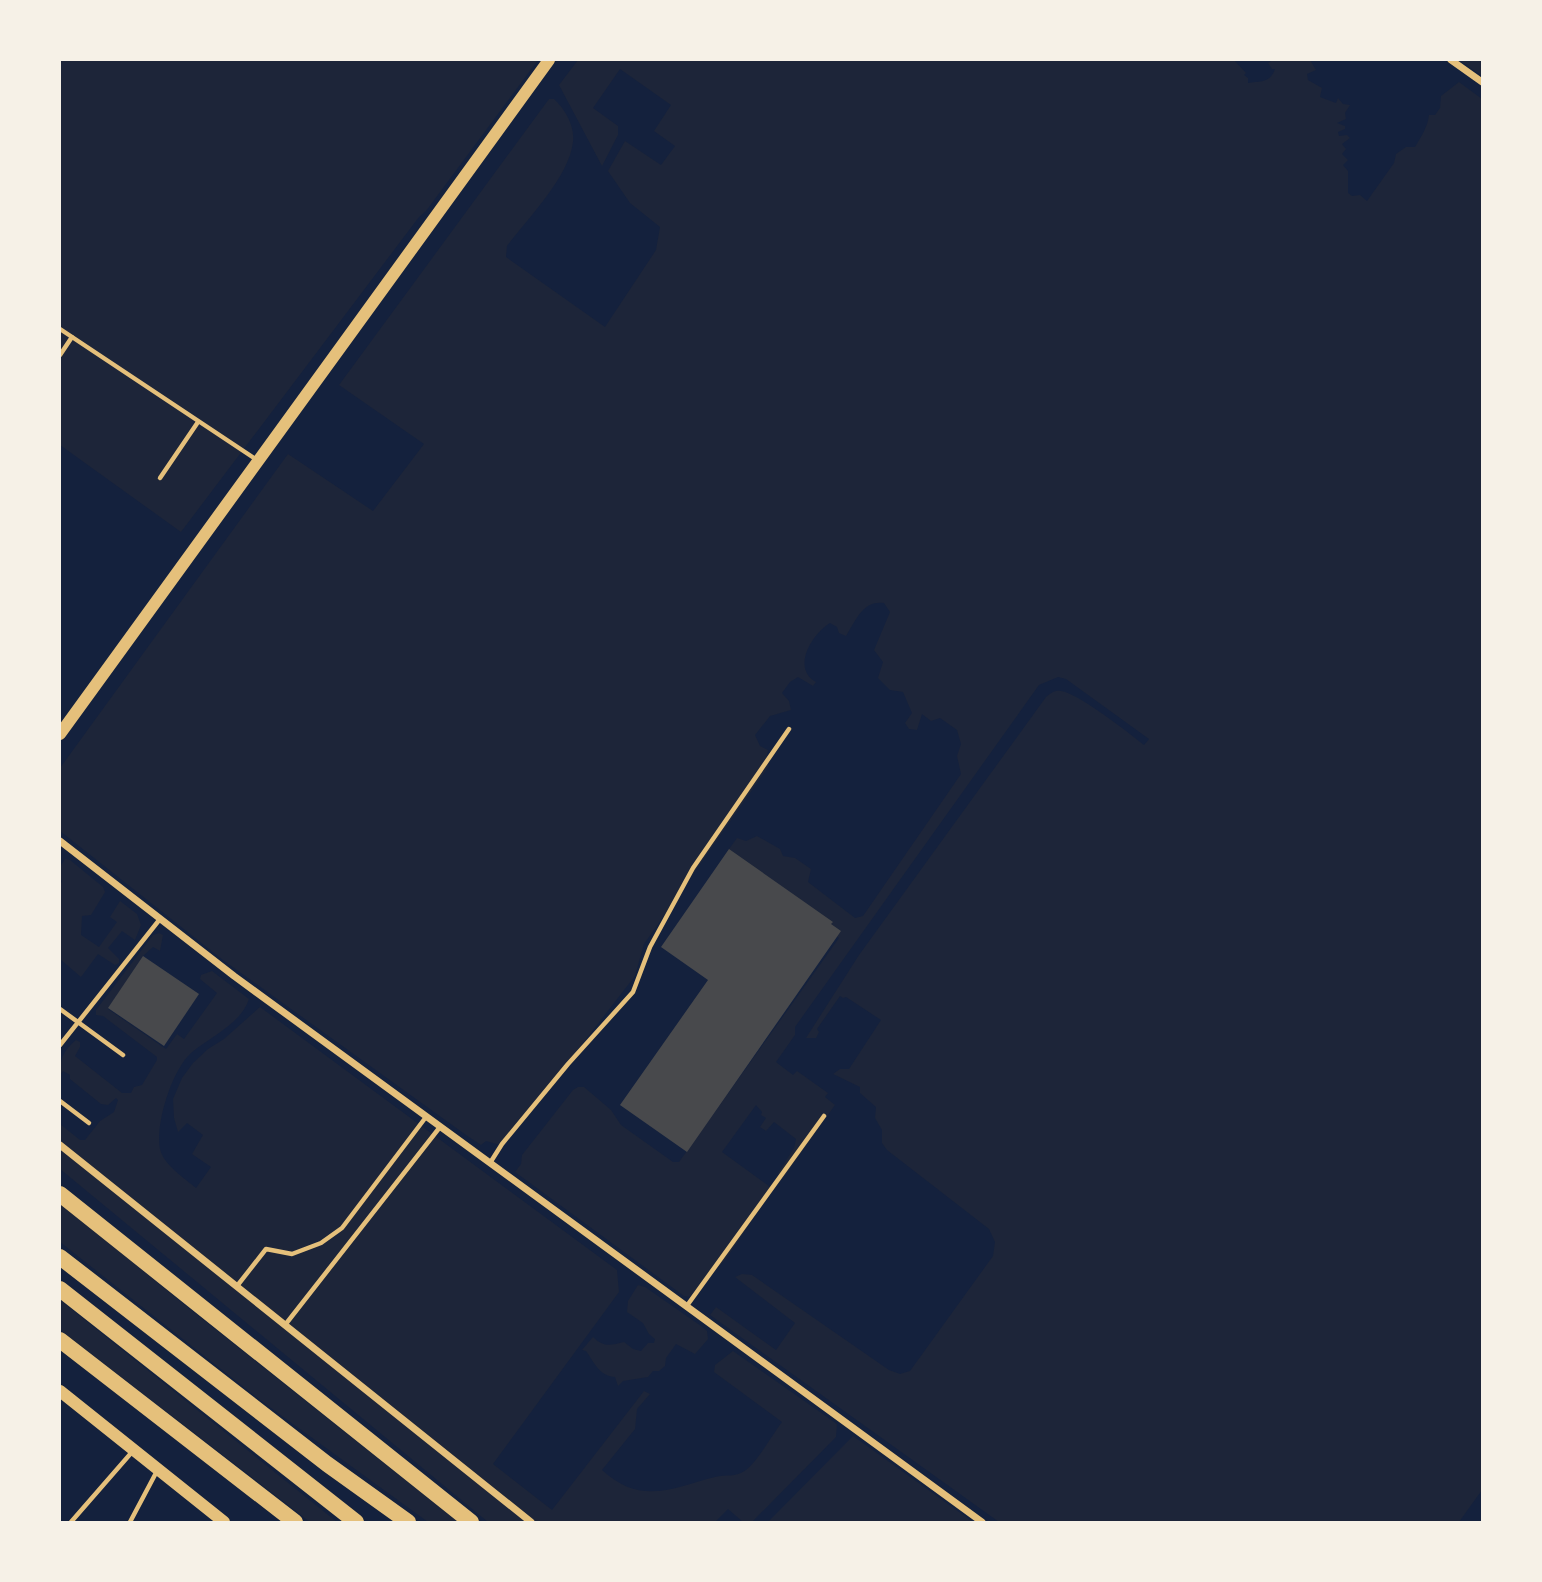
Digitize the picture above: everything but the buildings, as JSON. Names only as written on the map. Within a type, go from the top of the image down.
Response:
[{"type":"highway","points":[[60,1194],[471,1522]]},
{"type":"highway","points":[[60,1256],[327,1464],[408,1522]]},
{"type":"highway","points":[[60,1289],[356,1522]]},
{"type":"highway","points":[[60,1340],[295,1522]]},
{"type":"street","points":[[60,733],[549,60]]},
{"type":"street","points":[[1451,60],[1482,82]]},
{"type":"street","points":[[60,841],[234,976],[982,1522]]},
{"type":"street","points":[[60,1145],[531,1522]]},
{"type":"street","points":[[60,1391],[224,1522]]},
{"type":"lane","points":[[60,329],[258,461]]},
{"type":"lane","points":[[60,355],[72,337]]},
{"type":"lane","points":[[160,478],[198,422]]},
{"type":"lane","points":[[489,1163],[568,1064],[634,992],[650,947],[693,868],[789,729]]},
{"type":"lane","points":[[60,1045],[160,919]]},
{"type":"lane","points":[[60,1009],[123,1055]]},
{"type":"lane","points":[[60,1101],[89,1123]]},
{"type":"lane","points":[[685,1307],[824,1116]]},
{"type":"lane","points":[[236,1286],[265,1249],[292,1254],[321,1244],[342,1228],[426,1117]]},
{"type":"lane","points":[[285,1325],[440,1127]]},
{"type":"lane","points":[[71,1522],[134,1450]]},
{"type":"lane","points":[[130,1522],[158,1470]]},
{"type":"shaded area","points":[[60,60],[538,60],[181,532],[60,445]]},
{"type":"shaded area","points":[[578,60],[1234,60],[1246,73],[1244,75],[1248,78],[1248,83],[1270,77],[1275,69],[1268,63],[1273,60],[1310,60],[1316,70],[1307,74],[1308,80],[1322,88],[1320,97],[1336,103],[1338,98],[1343,104],[1350,105],[1345,113],[1346,119],[1337,123],[1345,126],[1345,129],[1338,132],[1339,136],[1347,135],[1350,138],[1342,144],[1346,149],[1342,154],[1348,160],[1343,165],[1348,171],[1348,193],[1352,196],[1360,195],[1367,201],[1394,163],[1396,154],[1406,147],[1415,147],[1429,115],[1435,115],[1440,108],[1441,96],[1459,82],[1482,99],[1482,1490],[1459,1522],[999,1522],[710,1315],[716,1307],[776,1350],[795,1323],[735,1277],[742,1274],[752,1275],[889,1370],[900,1374],[910,1371],[993,1256],[995,1242],[989,1229],[887,1150],[882,1143],[882,1130],[875,1118],[876,1107],[860,1093],[860,1087],[833,1074],[840,1069],[849,1069],[881,1020],[846,997],[840,996],[817,1029],[819,1032],[816,1038],[806,1038],[859,955],[1046,697],[1057,691],[1069,693],[1103,714],[1144,745],[1149,739],[1066,679],[1058,677],[1039,685],[795,1027],[795,1035],[776,1062],[793,1075],[797,1071],[828,1093],[825,1097],[835,1105],[781,1178],[778,1173],[794,1148],[796,1139],[774,1122],[766,1131],[760,1127],[766,1118],[761,1115],[762,1112],[756,1105],[722,1152],[773,1189],[726,1259],[689,1297],[684,1296],[515,1172],[521,1164],[522,1155],[578,1087],[584,1087],[611,1110],[621,1125],[673,1162],[679,1162],[839,938],[831,932],[831,927],[724,856],[737,838],[746,841],[757,836],[780,849],[783,856],[795,858],[811,869],[808,882],[855,918],[863,916],[961,774],[957,756],[961,744],[957,730],[940,718],[931,721],[922,714],[917,730],[909,729],[905,723],[912,713],[903,692],[890,690],[878,678],[883,662],[874,650],[890,612],[884,603],[865,608],[846,636],[830,623],[811,643],[805,668],[816,682],[813,686],[798,677],[790,682],[782,693],[789,701],[791,710],[770,716],[755,735],[760,746],[768,750],[766,760],[769,766],[644,944],[635,976],[506,1142],[500,1145],[486,1141],[481,1145],[466,1135],[223,960],[60,831],[60,768],[288,454],[373,511],[424,444],[339,385],[549,99],[558,103],[571,124],[573,142],[570,155],[556,183],[507,246],[506,257],[605,327],[656,250],[660,227],[630,203],[608,171],[625,141],[661,165],[675,146],[654,131],[671,105],[620,69],[593,108],[618,126],[618,135],[602,166],[559,85]]},
{"type":"shaded area","points":[[1459,60],[1482,60],[1482,76]]},
{"type":"shaded area","points":[[65,859],[70,860],[103,887],[105,892],[91,915],[82,916],[81,935],[99,947],[117,922],[110,917],[120,901],[137,914],[141,925],[135,940],[122,931],[108,948],[119,959],[119,963],[115,965],[98,954],[81,977],[60,959],[60,867]]},
{"type":"shaded area","points":[[153,935],[163,935],[160,951],[153,947],[143,956],[108,1009],[166,1049],[177,1034],[184,1039],[217,993],[200,979],[201,975],[212,971],[249,999],[232,1023],[184,1061],[172,1084],[163,1112],[159,1138],[162,1155],[196,1188],[211,1167],[192,1154],[203,1135],[187,1123],[178,1132],[173,1099],[182,1078],[193,1063],[260,1007],[617,1270],[619,1292],[493,1464],[552,1510],[644,1391],[650,1394],[637,1409],[635,1429],[602,1470],[616,1481],[630,1488],[657,1491],[738,1474],[751,1466],[782,1422],[714,1372],[715,1365],[733,1351],[837,1424],[836,1437],[752,1522],[743,1522],[728,1509],[715,1522],[488,1522],[60,1169],[60,1124],[80,1140],[85,1140],[100,1121],[114,1112],[118,1100],[116,1098],[108,1105],[101,1104],[70,1079],[70,1075],[63,1071],[60,1075],[62,1060],[68,1048],[76,1040],[80,1042],[75,1056],[122,1093],[131,1093],[134,1087],[142,1085],[157,1060],[157,1057],[103,1016],[96,1015],[96,1010]]},
{"type":"shaded area","points":[[60,1202],[181,1302],[458,1522],[428,1522],[260,1400],[60,1242]]},
{"type":"shaded area","points":[[638,1285],[645,1287],[701,1326],[707,1331],[708,1339],[695,1354],[676,1344],[666,1358],[665,1366],[659,1371],[653,1371],[648,1377],[623,1381],[618,1386],[615,1377],[601,1371],[586,1351],[582,1350],[593,1337],[604,1344],[624,1342],[641,1351],[648,1343],[654,1343],[655,1339],[643,1323],[627,1312],[628,1301]]},
{"type":"shaded area","points":[[60,1300],[337,1522],[310,1522],[60,1330]]},
{"type":"shaded area","points":[[853,1436],[973,1522],[768,1522]]}]
